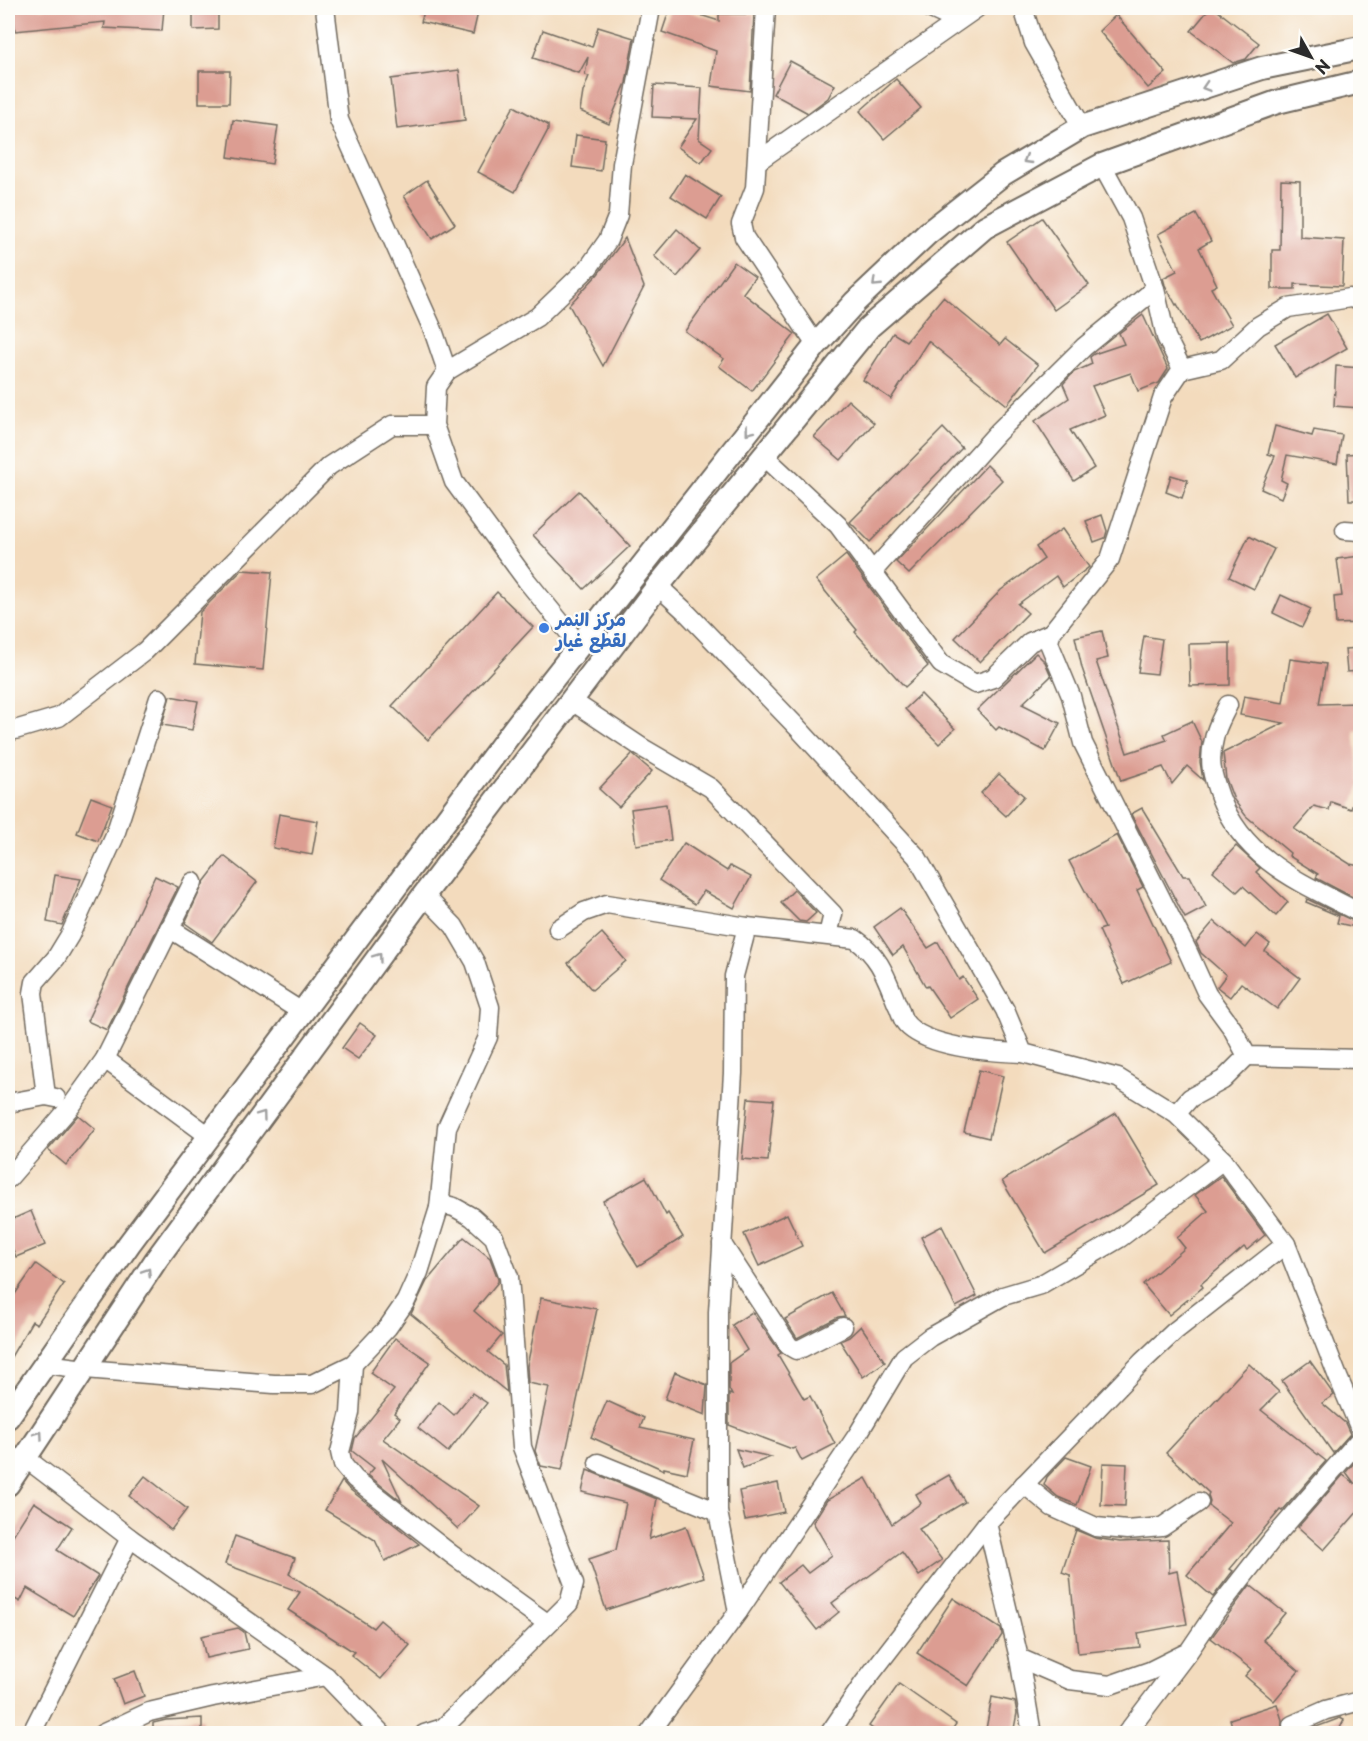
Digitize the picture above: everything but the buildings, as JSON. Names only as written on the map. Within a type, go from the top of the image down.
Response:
[{"type":"street","points":[[325,8],[339,120],[433,330],[447,371]]},
{"type":"street","points":[[579,645],[526,581],[454,482],[434,425],[436,387],[447,371],[537,317],[589,267],[608,240],[618,215],[622,164],[651,8]]},
{"type":"street","points":[[766,8],[755,188],[741,224],[744,237],[816,345]]},
{"type":"street","points":[[929,8],[957,21]]},
{"type":"street","points":[[758,161],[977,8]]},
{"type":"street","points":[[1023,8],[1034,43],[1082,127]]},
{"type":"street","points":[[8,1417],[129,1244],[516,726],[816,345],[855,302],[928,233],[1003,174],[1082,127],[1262,68],[1360,48]]},
{"type":"street","points":[[8,1484],[24,1456],[85,1370],[156,1260],[424,895],[658,586],[868,327],[985,227],[1102,165],[1277,102],[1360,82]]},
{"type":"street","points":[[1102,165],[1131,218],[1155,289],[1166,337],[1182,369]]},
{"type":"street","points":[[873,572],[998,432],[1084,347],[1155,289]]},
{"type":"street","points":[[1247,1056],[1232,1028],[1207,994],[1083,743],[1071,696],[1049,643],[1051,633],[1110,558],[1163,397],[1182,369],[1221,360],[1258,326],[1288,308],[1350,298],[1360,301]]},
{"type":"street","points":[[8,732],[59,717],[145,651],[329,466],[392,425],[434,425]]},
{"type":"street","points":[[764,456],[838,525],[941,664],[975,684],[993,678],[1030,642],[1051,633]]},
{"type":"street","points":[[658,586],[798,727],[917,857],[1005,1010],[1023,1053]]},
{"type":"street","points":[[46,1096],[33,993],[35,982],[56,958],[70,935],[114,838],[159,698]]},
{"type":"street","points":[[572,701],[641,747],[711,788],[833,914],[828,935]]},
{"type":"street","points":[[1228,705],[1214,738],[1211,771],[1227,814],[1254,850],[1285,875],[1360,913]]},
{"type":"street","points":[[516,726],[540,744]]},
{"type":"street","points":[[8,1179],[72,1105],[105,1059],[193,882]]},
{"type":"street","points":[[46,1364],[85,1370],[274,1384],[312,1384],[353,1364],[388,1327],[406,1301],[419,1272],[439,1208],[447,1127],[488,1037],[490,1007],[474,962],[454,926],[424,895]]},
{"type":"street","points":[[558,929],[584,912],[607,904],[747,927],[855,939],[869,948],[882,966],[905,1022],[925,1038],[979,1051],[1023,1053],[1118,1078],[1176,1114],[1223,1160],[1286,1244],[1360,1429]]},
{"type":"street","points":[[738,1612],[718,1512],[718,1312],[733,1073],[734,976],[747,927]]},
{"type":"street","points":[[169,928],[302,1012]]},
{"type":"street","points":[[1176,1114],[1190,1098],[1223,1080],[1247,1056],[1360,1059]]},
{"type":"street","points":[[105,1059],[209,1136]]},
{"type":"street","points":[[8,1103],[46,1096],[59,1098],[72,1105]]},
{"type":"street","points":[[649,1734],[738,1612],[858,1434],[903,1357],[930,1337],[1003,1296],[1040,1285],[1120,1238],[1223,1160]]},
{"type":"street","points":[[424,1734],[442,1728],[569,1603],[574,1584],[522,1447],[510,1277],[494,1237],[472,1217],[454,1207],[446,1205],[439,1208]]},
{"type":"street","points":[[722,1244],[789,1346],[796,1350],[802,1348],[843,1326]]},
{"type":"street","points":[[830,1734],[863,1684],[987,1523],[1142,1362],[1175,1331],[1286,1244]]},
{"type":"street","points":[[353,1364],[350,1413],[340,1452],[343,1465],[355,1479],[451,1554],[547,1623]]},
{"type":"street","points":[[1126,1734],[1189,1651],[1216,1611],[1271,1541],[1360,1439]]},
{"type":"street","points":[[24,1456],[130,1538],[326,1676],[382,1734]]},
{"type":"street","points":[[598,1463],[718,1512]]},
{"type":"street","points":[[1024,1484],[1052,1507],[1096,1527],[1127,1530],[1162,1527],[1199,1502]]},
{"type":"street","points":[[987,1523],[1019,1658],[1032,1734]]},
{"type":"street","points":[[30,1734],[130,1538]]},
{"type":"street","points":[[1019,1658],[1070,1680],[1110,1685],[1150,1671],[1189,1651]]},
{"type":"street","points":[[102,1734],[149,1712],[213,1697],[326,1676]]},
{"type":"street","points":[[1292,1725],[1326,1710],[1360,1701]]},
{"type":"place","name":"مركز النمر لقطع غيار","points":[[544,628]]}]
